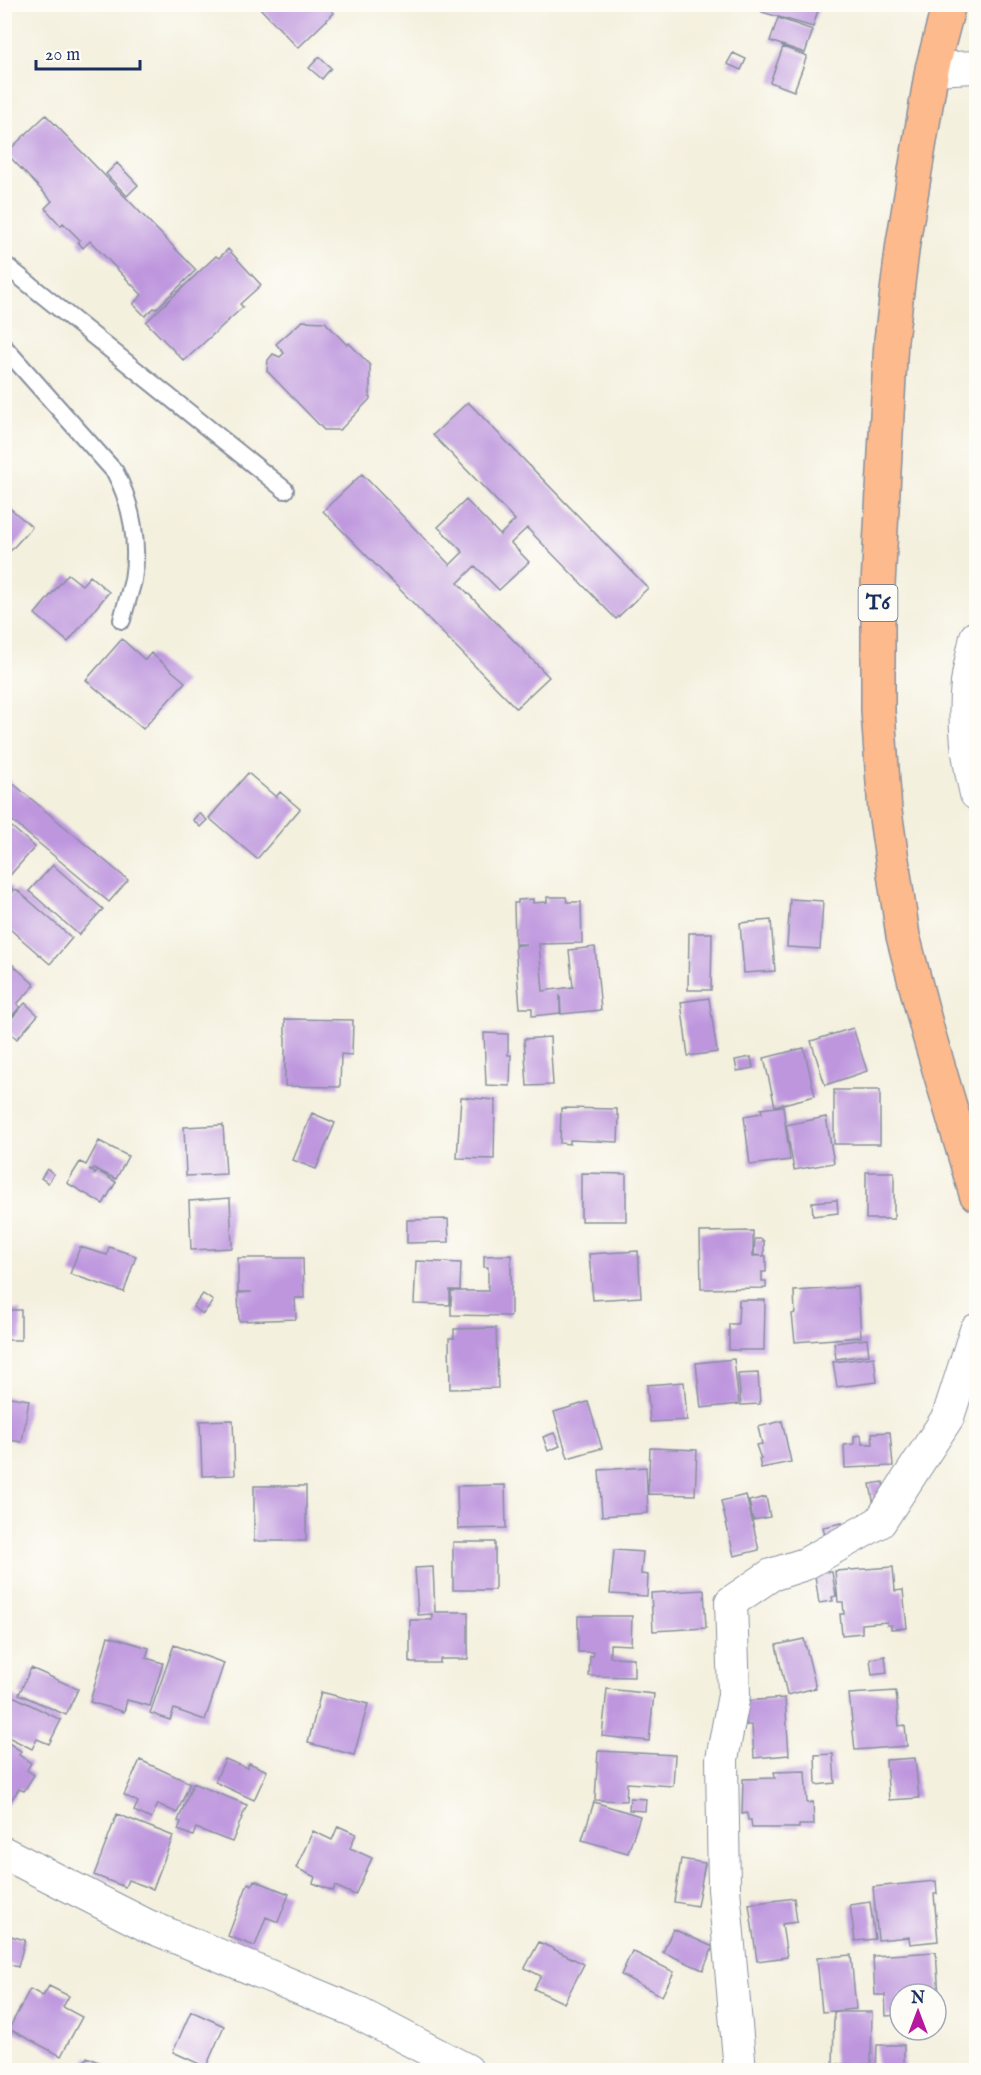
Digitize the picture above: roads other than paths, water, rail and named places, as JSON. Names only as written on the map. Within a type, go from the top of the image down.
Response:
[{"type":"highway","name":"T6","points":[[949,4],[932,69],[903,243],[891,340],[878,585],[878,711],[885,811],[903,936],[928,1032],[976,1194]]},
{"type":"street","points":[[932,69],[976,67]]},
{"type":"street","points":[[976,637],[967,682],[966,719],[968,763],[976,794]]},
{"type":"street","points":[[740,2070],[724,1889],[722,1759],[734,1695],[731,1602],[771,1575],[806,1564],[880,1522],[948,1417],[976,1330]]},
{"type":"street","points":[[4,1853],[146,1925],[352,2010],[467,2070]]},
{"type":"lane","points":[[4,264],[285,490]]},
{"type":"lane","points":[[4,347],[115,472],[125,492],[135,536],[133,579],[122,620]]}]
